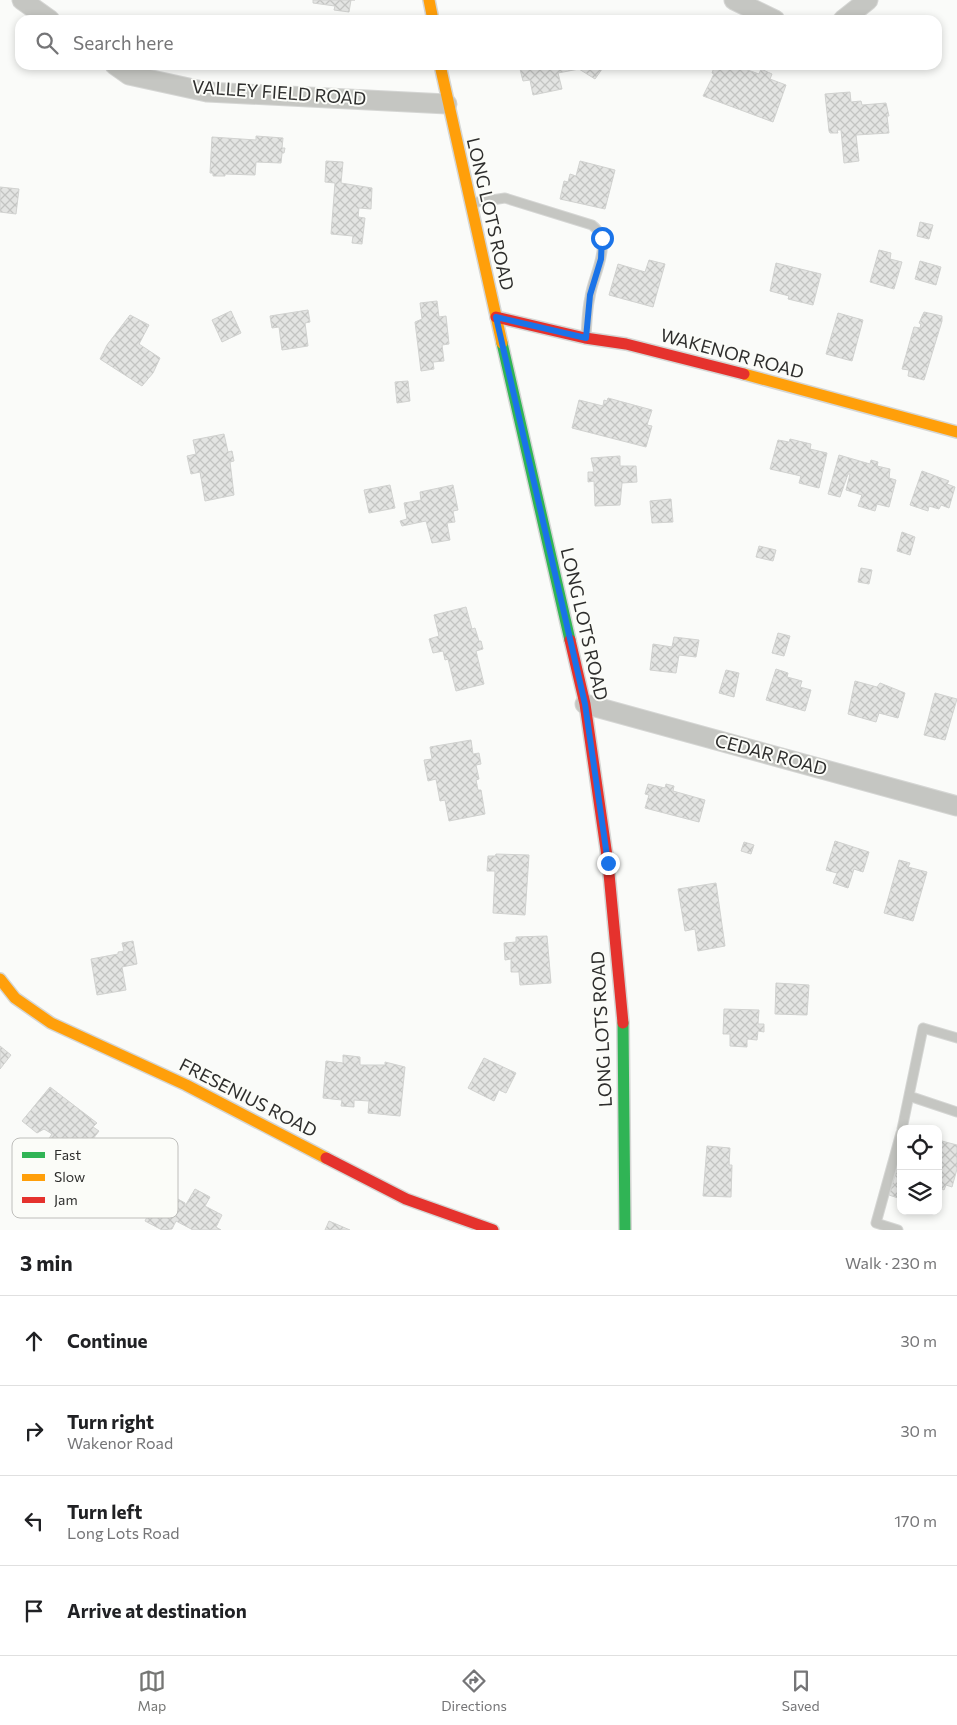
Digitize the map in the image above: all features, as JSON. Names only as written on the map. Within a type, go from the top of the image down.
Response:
[{"type":"main road","points":[[429,0],[432,15]]},
{"type":"main road","name":"LONG LOTS ROAD","points":[[441,70],[447,104],[585,704],[608,863],[622,1009],[625,1230]]},
{"type":"main road","name":"WAKENOR ROAD","points":[[496,317],[676,356],[957,432]]},
{"type":"main road","name":"FRESENIUS ROAD","points":[[0,979],[16,998],[51,1023],[186,1085],[406,1200],[493,1230]]},
{"type":"street","points":[[22,0],[43,15]]},
{"type":"street","points":[[734,0],[765,15]]},
{"type":"street","points":[[848,15],[868,0]]},
{"type":"street","name":"VALLEY FIELD ROAD","points":[[122,70],[129,75],[207,92],[447,104]]},
{"type":"street","name":"CEDAR ROAD","points":[[585,704],[957,806]]},
{"type":"lane","points":[[470,203],[505,198],[592,224],[599,230],[602,238],[601,259],[590,295],[586,338]]},
{"type":"lane","points":[[903,1125],[923,1028],[957,1038]]},
{"type":"lane","points":[[909,1096],[957,1112]]},
{"type":"lane","points":[[897,1147],[876,1223],[898,1230]]},
{"type":"building","points":[[313,0],[351,0],[349,12],[334,10],[335,6],[313,3]]},
{"type":"building","points":[[520,70],[574,70],[558,73],[562,89],[533,95],[530,80],[523,81]]},
{"type":"building","points":[[581,70],[601,70],[595,79]]},
{"type":"building","points":[[713,70],[748,70],[759,74],[761,70],[763,70],[772,74],[770,79],[786,85],[773,122],[703,96],[714,74],[712,73]]},
{"type":"building","points":[[850,92],[851,102],[861,101],[862,105],[886,103],[889,116],[887,116],[889,133],[856,135],[859,161],[844,163],[841,130],[837,130],[838,133],[830,133],[829,131],[825,94]]},
{"type":"building","points":[[256,136],[283,138],[282,148],[285,148],[284,153],[282,153],[281,163],[256,162],[255,175],[225,174],[225,176],[213,176],[213,173],[210,173],[212,137],[256,140]]},
{"type":"building","points":[[326,161],[343,162],[341,183],[372,188],[371,209],[359,208],[358,217],[365,218],[362,244],[352,243],[353,236],[331,234],[335,183],[325,182]]},
{"type":"building","points":[[580,161],[615,170],[605,209],[560,199],[564,181],[568,182],[570,174],[576,176]]},
{"type":"building","points":[[0,187],[19,189],[16,214],[0,212]]},
{"type":"building","points":[[920,222],[933,225],[929,239],[917,236]]},
{"type":"building","points":[[879,250],[891,253],[890,259],[902,262],[894,289],[870,282]]},
{"type":"building","points":[[649,260],[665,264],[653,307],[609,295],[618,264],[645,272]]},
{"type":"building","points":[[920,261],[941,267],[936,285],[915,279]]},
{"type":"building","points":[[776,263],[821,274],[813,305],[788,299],[789,296],[770,291]]},
{"type":"building","points":[[437,301],[439,317],[446,316],[449,344],[442,345],[444,361],[433,362],[434,369],[421,371],[415,322],[422,319],[420,303]]},
{"type":"building","points":[[308,310],[310,322],[305,323],[308,346],[282,350],[279,327],[272,328],[270,316]]},
{"type":"building","points":[[231,311],[241,333],[222,342],[212,320]]},
{"type":"building","points":[[924,312],[942,316],[942,321],[924,380],[908,376],[909,370],[902,369],[914,327],[920,328],[921,324],[919,323]]},
{"type":"building","points":[[838,313],[863,320],[852,361],[826,354]]},
{"type":"building","points":[[130,315],[149,325],[139,344],[160,358],[153,373],[142,386],[100,359],[107,345]]},
{"type":"building","points":[[408,381],[410,401],[397,403],[395,382]]},
{"type":"building","points":[[608,398],[652,410],[647,425],[652,426],[646,447],[572,428],[579,400],[603,406],[604,400],[607,401]]},
{"type":"building","points":[[224,434],[228,452],[232,451],[234,461],[230,462],[234,495],[205,501],[200,472],[191,474],[187,456],[196,454],[193,440]]},
{"type":"building","points":[[790,439],[811,444],[810,449],[827,453],[819,488],[799,483],[801,476],[770,469],[778,440],[789,442]]},
{"type":"building","points":[[839,455],[870,464],[871,460],[878,462],[877,466],[890,469],[889,478],[896,480],[889,507],[877,504],[875,511],[858,506],[862,495],[846,490],[850,474],[848,474],[840,497],[828,494]]},
{"type":"building","points":[[620,456],[620,466],[636,466],[637,482],[622,483],[620,505],[595,506],[594,481],[588,482],[588,472],[594,472],[591,458]]},
{"type":"building","points":[[922,471],[949,481],[947,484],[955,487],[949,508],[941,505],[939,509],[929,506],[928,511],[910,505]]},
{"type":"building","points":[[390,485],[395,508],[369,513],[364,490]]},
{"type":"building","points":[[453,485],[458,510],[453,511],[455,522],[447,523],[450,540],[432,543],[426,521],[402,526],[400,521],[407,519],[404,503],[421,500],[420,492]]},
{"type":"building","points":[[671,499],[673,522],[652,523],[650,501]]},
{"type":"building","points":[[902,532],[915,537],[910,555],[897,551]]},
{"type":"building","points":[[759,546],[776,550],[773,561],[756,557]]},
{"type":"building","points":[[861,568],[872,570],[869,584],[858,582]]},
{"type":"building","points":[[466,607],[472,629],[475,628],[483,649],[476,651],[484,684],[456,691],[448,659],[445,660],[443,651],[433,653],[429,639],[439,636],[434,615]]},
{"type":"building","points":[[778,633],[790,636],[784,656],[772,653]]},
{"type":"building","points":[[674,637],[699,640],[696,657],[679,655],[676,673],[650,670],[653,644],[672,647]]},
{"type":"building","points":[[776,669],[788,673],[787,677],[802,681],[800,687],[811,690],[805,711],[766,700]]},
{"type":"building","points":[[726,670],[739,673],[734,697],[719,693]]},
{"type":"building","points":[[855,681],[877,687],[880,683],[905,693],[898,718],[879,713],[876,722],[848,714]]},
{"type":"building","points":[[935,693],[957,699],[945,740],[924,735]]},
{"type":"building","points":[[471,740],[473,754],[479,753],[481,764],[476,765],[479,779],[476,780],[478,790],[481,790],[485,814],[449,821],[445,800],[440,801],[436,779],[428,781],[424,760],[432,759],[430,747]]},
{"type":"building","points":[[648,784],[665,788],[666,784],[674,786],[673,791],[705,800],[699,822],[645,808],[649,795],[645,794]]},
{"type":"building","points":[[835,841],[869,852],[863,872],[854,869],[848,888],[833,883],[837,873],[826,870]]},
{"type":"building","points":[[744,842],[754,845],[751,854],[741,851]]},
{"type":"building","points":[[496,854],[529,855],[525,915],[493,913],[495,871],[487,871],[488,856],[495,856]]},
{"type":"building","points":[[899,860],[910,863],[908,867],[927,872],[913,921],[884,913]]},
{"type":"building","points":[[716,883],[725,946],[698,951],[695,929],[685,931],[678,889]]},
{"type":"building","points":[[547,936],[551,983],[520,985],[519,972],[511,972],[511,959],[505,960],[504,943],[516,942],[516,937]]},
{"type":"building","points":[[133,941],[137,964],[122,967],[126,990],[97,995],[91,959],[118,954],[118,952],[124,951],[122,943]]},
{"type":"building","points":[[776,983],[809,985],[807,1015],[775,1014]]},
{"type":"building","points":[[724,1009],[759,1010],[758,1024],[764,1024],[764,1032],[758,1031],[757,1040],[747,1039],[747,1047],[730,1046],[730,1034],[723,1034]]},
{"type":"building","points":[[0,1046],[11,1055],[0,1069]]},
{"type":"building","points":[[343,1055],[360,1057],[360,1065],[385,1065],[385,1062],[405,1067],[400,1116],[368,1113],[369,1101],[354,1100],[354,1107],[341,1106],[342,1100],[323,1098],[326,1061],[343,1063]]},
{"type":"building","points":[[484,1058],[516,1073],[506,1093],[499,1090],[494,1101],[468,1088]]},
{"type":"building","points":[[50,1087],[97,1123],[93,1127],[99,1131],[94,1138],[49,1138],[52,1134],[44,1129],[37,1133],[22,1121]]},
{"type":"building","points":[[942,1141],[957,1145],[957,1169],[952,1187],[946,1185],[944,1190],[942,1189]]},
{"type":"building","points":[[707,1146],[730,1148],[729,1165],[732,1165],[731,1197],[703,1196]]},
{"type":"building","points":[[897,1169],[897,1198],[889,1195]]},
{"type":"building","points":[[195,1189],[210,1197],[205,1206],[222,1215],[216,1227],[221,1230],[193,1230],[176,1221],[172,1229],[162,1230],[145,1221],[146,1218],[178,1218],[178,1199],[185,1203],[185,1206]]},
{"type":"building","points":[[329,1221],[350,1230],[325,1230]]},
{"type":"traffic: fast","points":[[502,343],[570,640]]},
{"type":"traffic: fast","points":[[623,1023],[625,1230]]},
{"type":"traffic: slow","points":[[429,0],[432,15]]},
{"type":"traffic: slow","points":[[441,70],[502,343]]},
{"type":"traffic: slow","points":[[744,374],[957,432]]},
{"type":"traffic: slow","points":[[0,979],[15,998],[51,1023],[186,1085],[326,1158]]},
{"type":"traffic: jam","points":[[496,317],[585,338],[626,344],[744,374]]},
{"type":"traffic: jam","points":[[570,640],[585,704],[608,863],[623,1023]]},
{"type":"traffic: jam","points":[[326,1158],[406,1199],[493,1230]]},
{"type":"route","points":[[602,238],[601,259],[590,295],[586,338],[496,317],[585,704],[608,863]]}]
